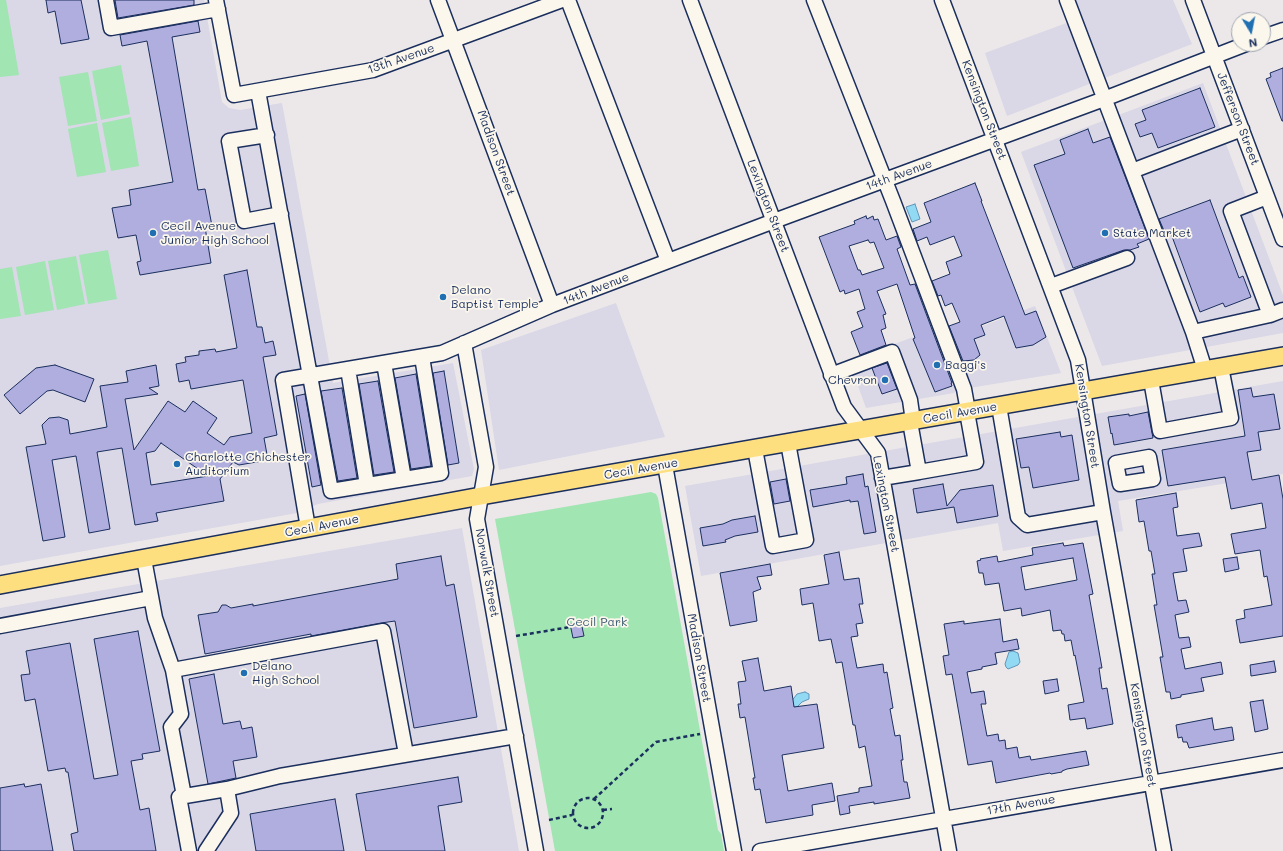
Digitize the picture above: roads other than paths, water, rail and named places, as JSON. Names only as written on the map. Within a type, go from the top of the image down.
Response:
[{"type":"main road","name":"Cecil Avenue","points":[[0,585],[482,496],[1283,356]]},
{"type":"street","points":[[106,0],[111,28],[217,4]]},
{"type":"street","name":"Madison Street","points":[[438,0],[552,305]]},
{"type":"street","name":"13th Avenue","points":[[217,4],[234,95],[373,70],[562,0]]},
{"type":"street","points":[[568,0],[668,262]]},
{"type":"street","name":"Lexington Street","points":[[690,0],[844,407],[878,453],[949,851]]},
{"type":"street","points":[[814,0],[964,389],[976,462],[882,478]]},
{"type":"street","name":"Kensington Street","points":[[942,0],[1078,360],[1103,512],[1164,851]]},
{"type":"street","points":[[1067,0],[1193,332],[1213,368],[1231,418],[1160,431],[1151,380]]},
{"type":"street","name":"Jefferson Street","points":[[1193,0],[1283,239]]},
{"type":"street","points":[[1271,35],[1283,30]]},
{"type":"street","name":"14th Avenue","points":[[552,305],[774,221],[995,140],[1231,50]]},
{"type":"street","points":[[258,91],[331,491],[441,472],[422,357]]},
{"type":"street","points":[[1132,170],[1242,130]]},
{"type":"street","points":[[267,134],[229,141],[244,221],[281,214]]},
{"type":"street","points":[[1193,332],[1277,312],[1231,211],[1267,197]]},
{"type":"street","points":[[1051,286],[1126,258]]},
{"type":"street","points":[[308,528],[283,380],[312,382],[348,369],[442,353],[552,305]]},
{"type":"street","name":"Norwalk Street","points":[[464,343],[486,467],[477,519],[536,851]]},
{"type":"street","points":[[831,375],[892,352],[910,400],[919,472]]},
{"type":"street","points":[[384,363],[404,479]]},
{"type":"street","points":[[348,369],[367,485]]},
{"type":"street","points":[[999,406],[1018,517],[1028,525],[1103,512]]},
{"type":"street","points":[[755,449],[773,546],[806,540],[788,443]]},
{"type":"street","name":"Madison Street","points":[[665,465],[734,851]]},
{"type":"street","points":[[1099,488],[1120,484]]},
{"type":"street","points":[[144,559],[154,618],[173,670],[181,714],[171,728],[184,796]]},
{"type":"street","points":[[0,626],[151,598]]},
{"type":"street","points":[[173,670],[383,631],[406,754]]},
{"type":"street","points":[[189,851],[179,797],[227,789],[280,776],[516,736]]},
{"type":"street","name":"17th Avenue","points":[[760,851],[1283,760]]},
{"type":"street","points":[[206,851],[231,813],[227,789]]},
{"type":"water","points":[[915,204],[920,219],[912,222],[906,207]]},
{"type":"water","points":[[1013,651],[1018,653],[1020,662],[1018,665],[1008,669],[1005,664],[1009,652]]},
{"type":"water","points":[[805,692],[809,694],[809,699],[802,702],[797,707],[794,707],[791,702],[797,694]]},
{"type":"place","name":"Cecil Avenue Junior High School","points":[[153,233]]},
{"type":"place","name":"State Market","points":[[1105,233]]},
{"type":"place","name":"Delano Baptist Temple","points":[[443,297]]},
{"type":"place","name":"Baggi's","points":[[937,365]]},
{"type":"place","name":"Chevron","points":[[885,380]]},
{"type":"place","name":"Charlotte Chichester Auditorium","points":[[177,464]]},
{"type":"place","name":"Delano High School","points":[[244,673]]},
{"type":"park label","name":"Cecil Park","points":[[597,622]]}]
